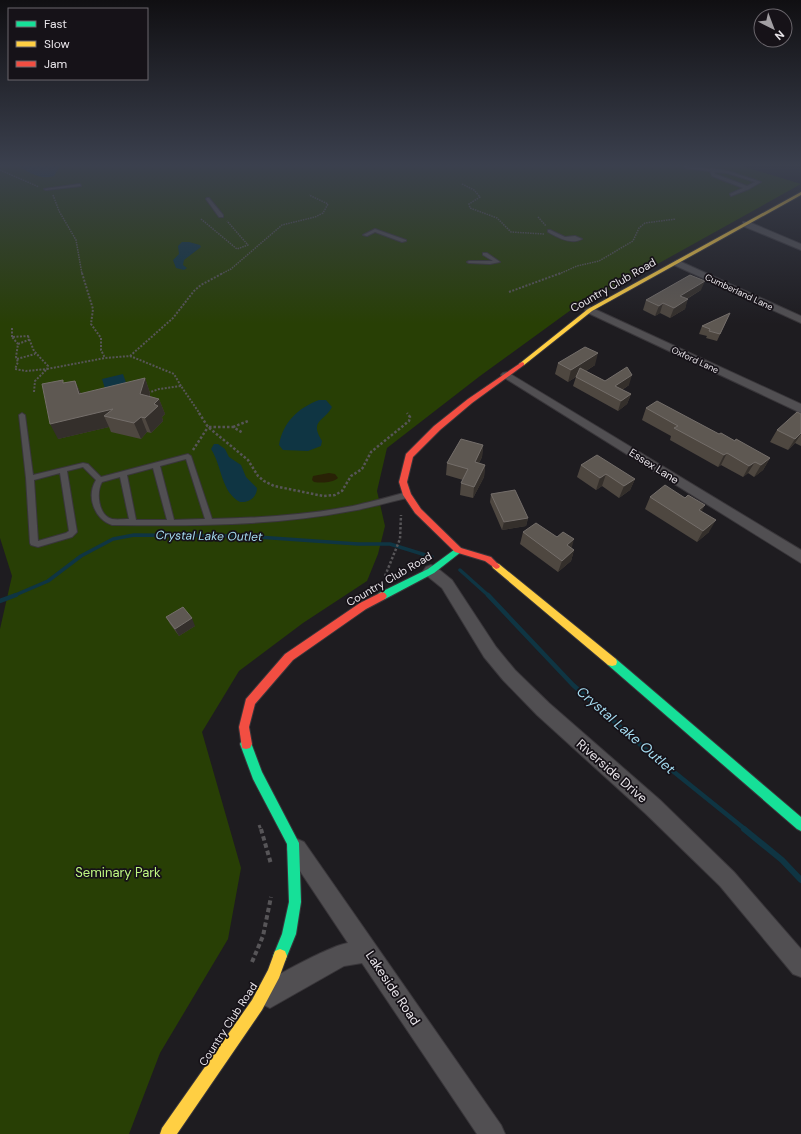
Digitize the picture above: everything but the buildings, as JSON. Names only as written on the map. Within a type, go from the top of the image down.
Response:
[{"type":"street","name":"Country Club Road","points":[[168,1134],[257,1005],[274,973],[289,934],[295,902],[293,843],[257,775],[246,745],[244,727],[250,702],[290,657],[363,606],[431,571],[458,550],[418,511],[407,495],[403,482],[409,456],[437,428],[590,310],[755,219]]},
{"type":"street","points":[[746,224],[801,247]]},
{"type":"street","name":"Cumberland Lane","points":[[677,263],[801,320]]},
{"type":"street","name":"Oxford Lane","points":[[590,310],[801,409]]},
{"type":"street","name":"Essex Lane","points":[[507,374],[801,557]]},
{"type":"street","points":[[458,550],[488,559],[654,697],[801,825]]},
{"type":"street","name":"Riverside Drive","points":[[431,571],[447,584],[490,652],[510,675],[543,709],[652,807],[727,880],[801,966]]},
{"type":"street","name":"Lakeside Road","points":[[293,843],[492,1134]]},
{"type":"street","points":[[257,1005],[285,986],[341,955],[368,951]]},
{"type":"lane","points":[[365,235],[375,230],[404,241]]},
{"type":"lane","points":[[549,233],[565,238]]},
{"type":"lane","points":[[469,262],[498,262],[485,254]]},
{"type":"lane","points":[[22,415],[30,478],[34,543],[38,544],[68,535],[73,532],[63,470]]},
{"type":"lane","points":[[208,521],[188,456],[100,480],[96,486],[95,493],[98,510],[105,520],[112,522],[171,522],[208,521],[269,519],[344,510],[407,495]]},
{"type":"lane","points":[[156,465],[171,522]]},
{"type":"lane","points":[[30,478],[86,466],[100,480]]},
{"type":"lane","points":[[123,473],[133,522]]},
{"type":"path","points":[[64,219],[76,240],[84,283],[93,309],[91,324],[101,338],[101,350],[105,358]]},
{"type":"path","points":[[224,219],[248,245],[250,250]]},
{"type":"path","points":[[130,356],[174,318],[194,291],[230,269],[250,250],[267,240],[282,225],[308,219]]},
{"type":"path","points":[[498,219],[508,230],[538,235],[549,233],[539,219]]},
{"type":"path","points":[[509,292],[550,278],[576,266],[599,261],[633,241],[639,228],[646,223],[676,219]]},
{"type":"path","points":[[201,220],[237,249],[248,245]]},
{"type":"path","points":[[12,328],[12,337],[18,344],[15,369],[18,371],[47,369],[105,358],[130,356],[174,374],[208,427],[248,460],[258,476],[264,481],[287,489],[329,497],[342,491],[351,476],[362,469],[371,452],[409,421],[410,417],[407,413]]},
{"type":"path","points":[[12,337],[26,335],[31,339],[32,348],[35,354],[48,366],[47,369]]},
{"type":"path","points":[[18,344],[31,339]]},
{"type":"path","points":[[17,359],[35,354]]},
{"type":"path","points":[[34,392],[35,381],[47,369]]},
{"type":"path","points":[[146,393],[159,389],[181,386]]},
{"type":"path","points":[[208,427],[233,427],[248,421]]},
{"type":"path","points":[[193,450],[208,427]]},
{"type":"path","points":[[233,427],[243,433]]},
{"type":"path","points":[[382,581],[396,553],[400,540]]},
{"type":"path","points":[[256,820],[265,840],[272,867]]},
{"type":"path","points":[[249,969],[263,936],[273,889]]},
{"type":"green space","name":"Seminary Park","points":[[0,219],[738,219],[645,271],[575,307],[480,376],[387,448],[377,491],[385,526],[378,554],[367,581],[303,623],[239,671],[202,732],[241,868],[228,939],[160,1053],[129,1134],[0,1134],[0,629],[12,576],[0,538]]},
{"type":"sand","points":[[329,473],[335,474],[338,478],[327,482],[314,482],[312,480],[313,476]]},
{"type":"water","points":[[182,242],[189,242],[200,245],[201,247],[184,260],[183,265],[187,268],[184,270],[176,268],[173,260],[179,254],[178,246]]},
{"type":"water","points":[[123,374],[130,394],[106,392],[102,379]]},
{"type":"water","points":[[319,400],[326,400],[332,407],[317,425],[318,434],[322,441],[321,446],[308,451],[283,450],[279,445],[284,429],[288,423],[304,407]]},
{"type":"water","points":[[214,444],[218,444],[225,449],[229,457],[241,465],[246,477],[257,488],[256,494],[252,499],[246,502],[240,502],[229,492],[211,449]]},
{"type":"waterway","name":"Crystal Lake Outlet","points":[[13,596],[48,581],[81,556],[113,539],[134,535],[243,536],[358,544],[390,544],[432,557]]},
{"type":"waterway","name":"Crystal Lake Outlet","points":[[460,570],[489,596]]},
{"type":"waterway","name":"Crystal Lake Outlet","points":[[0,601],[16,595]]},
{"type":"waterway","name":"Crystal Lake Outlet","points":[[489,596],[573,685],[643,747],[746,830]]},
{"type":"waterway","name":"Crystal Lake Outlet","points":[[744,829],[782,860],[801,880]]},
{"type":"traffic: fast","points":[[382,596],[431,571],[458,550]]},
{"type":"traffic: fast","points":[[612,662],[801,825]]},
{"type":"traffic: fast","points":[[246,744],[257,775],[293,843],[295,902],[289,934],[280,956]]},
{"type":"traffic: slow","points":[[522,364],[590,310],[754,219]]},
{"type":"traffic: slow","points":[[496,566],[612,662]]},
{"type":"traffic: slow","points":[[168,1134],[257,1005],[274,973],[280,956]]},
{"type":"traffic: jam","points":[[496,566],[488,559],[458,550],[418,511],[407,495],[403,482],[409,456],[437,428],[470,401],[522,364]]},
{"type":"traffic: jam","points":[[246,744],[244,727],[250,702],[289,657],[363,606],[382,596]]}]
